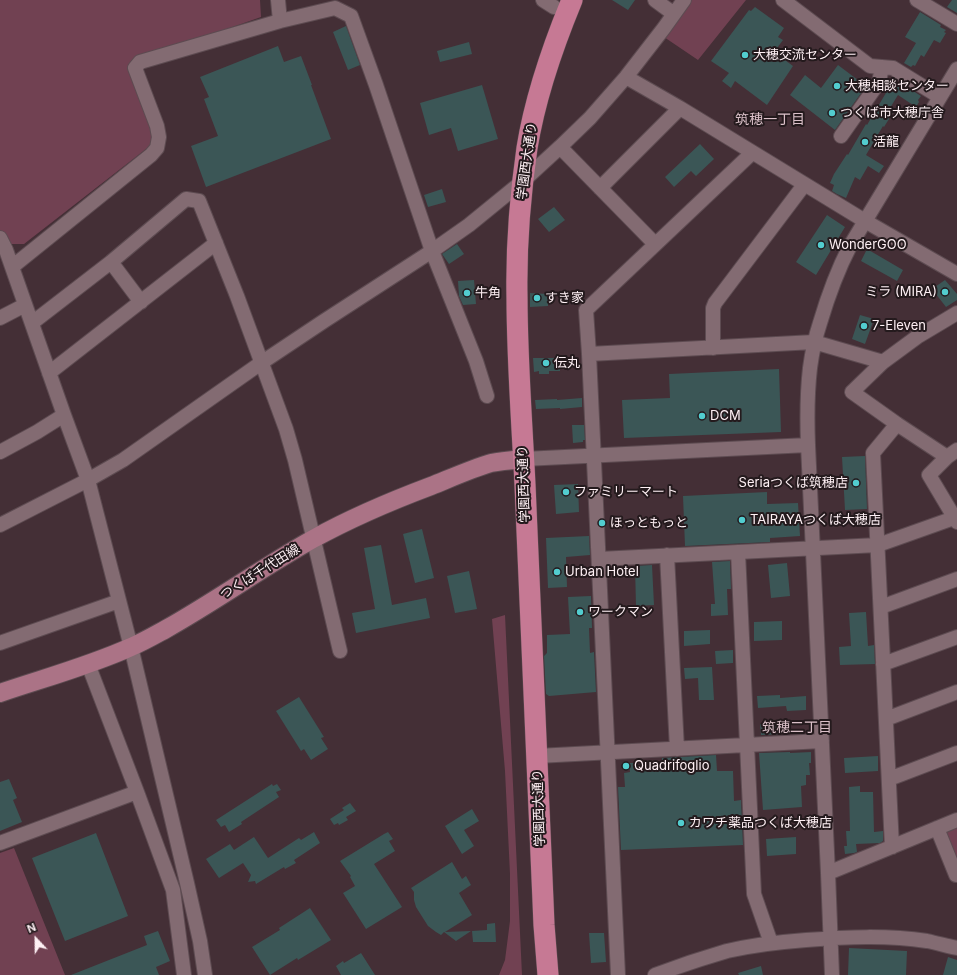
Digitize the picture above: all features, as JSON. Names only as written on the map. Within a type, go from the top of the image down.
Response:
[{"type":"highway","name":"学園西大通り","points":[[533,975],[517,459],[519,359],[517,297],[518,237],[513,152],[523,104],[539,45],[557,2]]},
{"type":"highway","name":"学園西大通り","points":[[517,459],[537,756],[544,925],[548,975]]},
{"type":"main road","name":"つくば千代田線","points":[[0,693],[88,664],[131,647],[197,611],[280,559],[340,525],[409,494],[477,468],[492,463],[517,459]]},
{"type":"street","points":[[278,0],[280,21]]},
{"type":"street","points":[[655,0],[674,14]]},
{"type":"street","points":[[0,525],[88,480],[123,460],[261,363],[432,251],[469,225],[515,187],[590,118],[626,77],[684,0]]},
{"type":"street","points":[[783,0],[870,66],[893,68],[940,97]]},
{"type":"street","points":[[917,0],[957,24]]},
{"type":"street","points":[[12,267],[151,155],[157,148],[159,137],[157,126],[135,68],[140,62],[280,21],[335,8],[350,16],[378,92],[432,251],[476,361],[487,396]]},
{"type":"street","points":[[841,136],[879,82],[882,67]]},
{"type":"street","points":[[832,975],[808,445],[807,417],[810,367],[814,342],[829,292],[839,267],[850,246],[957,69]]},
{"type":"street","points":[[626,77],[680,108],[804,185],[957,274]]},
{"type":"street","points":[[600,188],[680,108]]},
{"type":"street","points":[[560,147],[655,244]]},
{"type":"street","points":[[618,975],[586,310],[752,152]]},
{"type":"street","points":[[713,348],[714,302],[804,185]]},
{"type":"street","points":[[32,323],[111,262],[186,199],[199,200],[237,296],[286,429],[295,460],[340,652]]},
{"type":"street","points":[[49,373],[216,243]]},
{"type":"street","points":[[2,247],[12,267],[88,480],[131,647],[200,940],[205,975]]},
{"type":"street","points":[[111,262],[140,302]]},
{"type":"street","points":[[0,318],[25,304]]},
{"type":"street","points":[[599,559],[878,545],[956,520],[929,475],[952,453],[897,424],[852,392],[883,362],[916,337],[957,313]]},
{"type":"street","points":[[589,354],[814,342],[883,362]]},
{"type":"street","points":[[0,452],[64,416]]},
{"type":"street","points":[[892,847],[873,453],[897,424]]},
{"type":"street","points":[[517,459],[808,445]]},
{"type":"street","points":[[738,552],[754,894],[772,943]]},
{"type":"street","points":[[667,555],[677,749]]},
{"type":"street","points":[[881,607],[957,579]]},
{"type":"street","points":[[0,643],[119,600]]},
{"type":"street","points":[[883,664],[957,637]]},
{"type":"street","points":[[88,664],[173,890],[184,975]]},
{"type":"street","points":[[886,719],[957,692]]},
{"type":"street","points":[[537,756],[822,742]]},
{"type":"street","points":[[889,779],[957,753]]},
{"type":"street","points":[[0,843],[137,792]]},
{"type":"street","points":[[828,873],[957,820]]},
{"type":"street","points":[[938,828],[957,875]]},
{"type":"street","points":[[655,975],[687,963],[728,951],[772,943],[831,938],[867,937],[895,938],[957,948]]},
{"type":"shaded area","points":[[0,0],[260,0],[261,17],[133,62],[155,142],[24,244],[0,244]]},
{"type":"shaded area","points":[[691,0],[746,0],[698,60],[664,37]]},
{"type":"shaded area","points":[[505,615],[522,975],[499,975],[505,960],[510,921],[510,874],[505,771],[492,619]]},
{"type":"shaded area","points":[[957,824],[957,873],[936,832]]},
{"type":"shaded area","points":[[14,848],[65,975],[0,975],[0,853]]},
{"type":"building","points":[[612,0],[635,0],[628,10]]},
{"type":"building","points":[[952,0],[957,0],[957,13],[947,7]]},
{"type":"building","name":"大穂交流センター","points":[[755,7],[784,28],[778,37],[783,40],[774,52],[793,66],[767,105],[735,81],[731,88],[722,81],[729,73],[711,61],[749,10],[751,11]]},
{"type":"building","points":[[920,12],[941,25],[940,27],[946,30],[944,32],[946,33],[940,43],[934,40],[924,57],[921,55],[915,66],[913,65],[911,67],[904,63],[916,43],[905,37]]},
{"type":"building","points":[[346,26],[360,65],[348,70],[333,32]]},
{"type":"building","points":[[469,42],[472,54],[440,62],[437,51]]},
{"type":"building","points":[[278,46],[284,62],[301,56],[331,139],[206,187],[191,146],[218,136],[204,99],[209,97],[200,77]]},
{"type":"building","name":"つくば市大穂庁舎","points":[[838,65],[866,86],[835,130],[790,95],[805,75],[821,88]]},
{"type":"building","points":[[893,81],[909,91],[910,89],[921,96],[918,100],[919,102],[916,107],[898,95],[890,108],[894,111],[884,127],[883,126],[866,155],[884,166],[879,173],[868,166],[860,180],[855,177],[846,198],[837,194],[832,191],[834,185],[830,183],[834,174],[847,154],[848,155]]},
{"type":"building","points":[[482,85],[498,139],[458,151],[451,128],[429,135],[420,103]]},
{"type":"building","points":[[700,144],[714,159],[696,176],[691,171],[674,187],[665,177]]},
{"type":"building","points":[[442,189],[446,202],[428,207],[424,195]]},
{"type":"building","points":[[554,207],[565,220],[549,232],[538,219]]},
{"type":"building","name":"WonderGOO","points":[[827,215],[845,227],[816,275],[796,262]]},
{"type":"building","points":[[457,244],[464,254],[449,264],[442,254]]},
{"type":"building","points":[[867,249],[903,270],[897,281],[861,261]]},
{"type":"building","name":"牛角","points":[[474,280],[476,304],[463,305],[459,296],[458,281]]},
{"type":"building","name":"ミラ (MIRA)","points":[[945,280],[957,294],[957,300],[946,307],[932,289]]},
{"type":"building","points":[[530,293],[548,294],[548,306],[530,307]]},
{"type":"building","name":"7-Eleven","points":[[860,315],[874,319],[865,344],[852,339]]},
{"type":"building","points":[[533,358],[560,358],[560,371],[549,371],[549,374],[539,374],[539,371],[534,372]]},
{"type":"building","name":"DCM","points":[[779,369],[781,432],[624,438],[622,400],[670,398],[669,374]]},
{"type":"building","points":[[582,398],[582,407],[536,409],[535,400]]},
{"type":"building","points":[[572,425],[584,425],[585,440],[583,440],[583,442],[573,443]]},
{"type":"building","name":"Seriaつくば筑穂店","points":[[865,456],[867,509],[845,510],[842,457]]},
{"type":"building","points":[[578,484],[579,512],[556,514],[554,485]]},
{"type":"building","name":"TAIRAYAつくば大穂店","points":[[767,492],[767,504],[798,503],[800,536],[770,538],[770,542],[685,546],[683,496]]},
{"type":"building","points":[[422,529],[434,578],[415,583],[403,534]]},
{"type":"building","name":"Urban Hotel","points":[[589,536],[590,555],[566,557],[567,587],[548,588],[546,538]]},
{"type":"building","points":[[381,545],[392,605],[426,598],[430,618],[356,633],[352,613],[375,609],[364,548]]},
{"type":"building","points":[[730,561],[731,589],[727,589],[728,615],[711,616],[711,604],[715,604],[712,562]]},
{"type":"building","points":[[787,563],[790,596],[771,598],[768,565]]},
{"type":"building","points":[[652,565],[654,605],[636,606],[635,566]]},
{"type":"building","points":[[469,571],[477,609],[455,613],[447,576]]},
{"type":"building","points":[[591,596],[592,628],[589,628],[590,653],[594,652],[596,692],[549,696],[546,694],[544,656],[547,653],[547,635],[570,634],[568,597]]},
{"type":"building","points":[[866,612],[868,646],[874,645],[875,664],[840,665],[839,647],[851,646],[849,613]]},
{"type":"building","points":[[782,621],[782,640],[754,641],[754,622]]},
{"type":"building","points":[[710,630],[710,644],[684,646],[684,631]]},
{"type":"building","points":[[733,650],[733,663],[716,664],[715,651]]},
{"type":"building","points":[[712,667],[714,700],[699,700],[698,678],[685,679],[684,668]]},
{"type":"building","points":[[780,695],[780,698],[806,696],[806,710],[787,711],[786,706],[758,708],[757,696]]},
{"type":"building","points":[[299,697],[324,737],[321,738],[328,749],[311,760],[304,749],[301,751],[276,711]]},
{"type":"building","points":[[782,722],[783,734],[761,735],[760,724]]},
{"type":"building","points":[[811,752],[811,763],[809,763],[810,775],[806,775],[806,785],[801,786],[802,807],[763,810],[759,753]]},
{"type":"building","name":"カワチ薬品つくば大穂店","points":[[716,755],[717,771],[733,771],[734,801],[741,800],[743,845],[621,850],[618,787],[625,787],[624,773],[630,772],[629,763],[638,763],[638,765],[662,764],[662,758]]},
{"type":"building","points":[[878,756],[878,771],[845,773],[844,758]]},
{"type":"building","points":[[9,779],[17,798],[13,800],[22,822],[0,831],[0,782]]},
{"type":"building","points":[[272,784],[273,786],[277,784],[281,790],[276,792],[279,797],[241,822],[242,824],[229,832],[225,825],[221,827],[216,820]]},
{"type":"building","points":[[860,786],[860,792],[873,792],[874,832],[883,831],[883,841],[880,843],[856,844],[857,852],[845,854],[844,846],[847,846],[846,831],[850,831],[849,787]]},
{"type":"building","points":[[350,803],[356,811],[346,817],[348,820],[339,825],[338,823],[334,825],[330,819],[344,810],[342,808]]},
{"type":"building","points":[[472,809],[479,821],[464,830],[474,846],[462,854],[445,826]]},
{"type":"building","points":[[314,832],[320,843],[294,860],[296,863],[285,869],[284,867],[256,884],[255,881],[248,882],[251,875],[243,863],[219,878],[206,859],[230,844],[234,850],[254,837],[268,858],[299,838],[301,840]]},
{"type":"building","points":[[388,832],[393,839],[389,841],[395,851],[374,864],[402,907],[366,929],[343,893],[355,886],[350,877],[351,876],[340,861]]},
{"type":"building","points":[[96,833],[128,916],[65,941],[32,858]]},
{"type":"building","points":[[796,837],[796,854],[767,856],[766,839]]},
{"type":"building","points":[[452,862],[462,879],[466,876],[471,885],[459,893],[472,915],[445,932],[471,931],[456,941],[444,932],[441,935],[428,926],[416,907],[414,892],[411,888]]},
{"type":"building","points":[[310,908],[331,940],[298,960],[297,958],[270,975],[252,947],[280,930],[279,928]]},
{"type":"building","points":[[495,923],[496,942],[473,942],[472,931],[487,930],[487,924]]},
{"type":"building","points":[[158,931],[170,961],[156,967],[159,975],[71,975],[147,945],[144,936]]},
{"type":"building","points":[[589,933],[604,933],[606,962],[591,963]]},
{"type":"building","points":[[849,948],[907,951],[906,975],[848,975]]},
{"type":"building","points":[[361,953],[375,975],[341,975],[336,966],[343,961],[344,963]]},
{"type":"building","points":[[948,957],[957,960],[957,975],[943,975]]},
{"type":"building","points":[[761,966],[763,975],[739,975],[738,973]]},
{"type":"place","name":"大穂交流センター","points":[[745,55]]},
{"type":"place","name":"大穂相談センター","points":[[837,86]]},
{"type":"place","name":"つくば市大穂庁舎","points":[[832,113]]},
{"type":"place","name":"活龍","points":[[865,142]]},
{"type":"place","name":"WonderGOO","points":[[821,245]]},
{"type":"place","name":"ミラ (MIRA)","points":[[945,292]]},
{"type":"place","name":"牛角","points":[[467,293]]},
{"type":"place","name":"すき家","points":[[537,298]]},
{"type":"place","name":"7-Eleven","points":[[864,326]]},
{"type":"place","name":"伝丸","points":[[546,363]]},
{"type":"place","name":"DCM","points":[[702,416]]},
{"type":"place","name":"Seriaつくば筑穂店","points":[[856,483]]},
{"type":"place","name":"ファミリーマート","points":[[566,492]]},
{"type":"place","name":"TAIRAYAつくば大穂店","points":[[742,520]]},
{"type":"place","name":"ほっともっと","points":[[602,523]]},
{"type":"place","name":"Urban Hotel","points":[[557,572]]},
{"type":"place","name":"ワークマン","points":[[580,612]]},
{"type":"place","name":"Quadrifoglio","points":[[626,766]]},
{"type":"place","name":"カワチ薬品つくば大穂店","points":[[681,823]]},
{"type":"district","name":"筑穂一丁目","points":[[770,120]]},
{"type":"district","name":"筑穂二丁目","points":[[797,728]]}]
